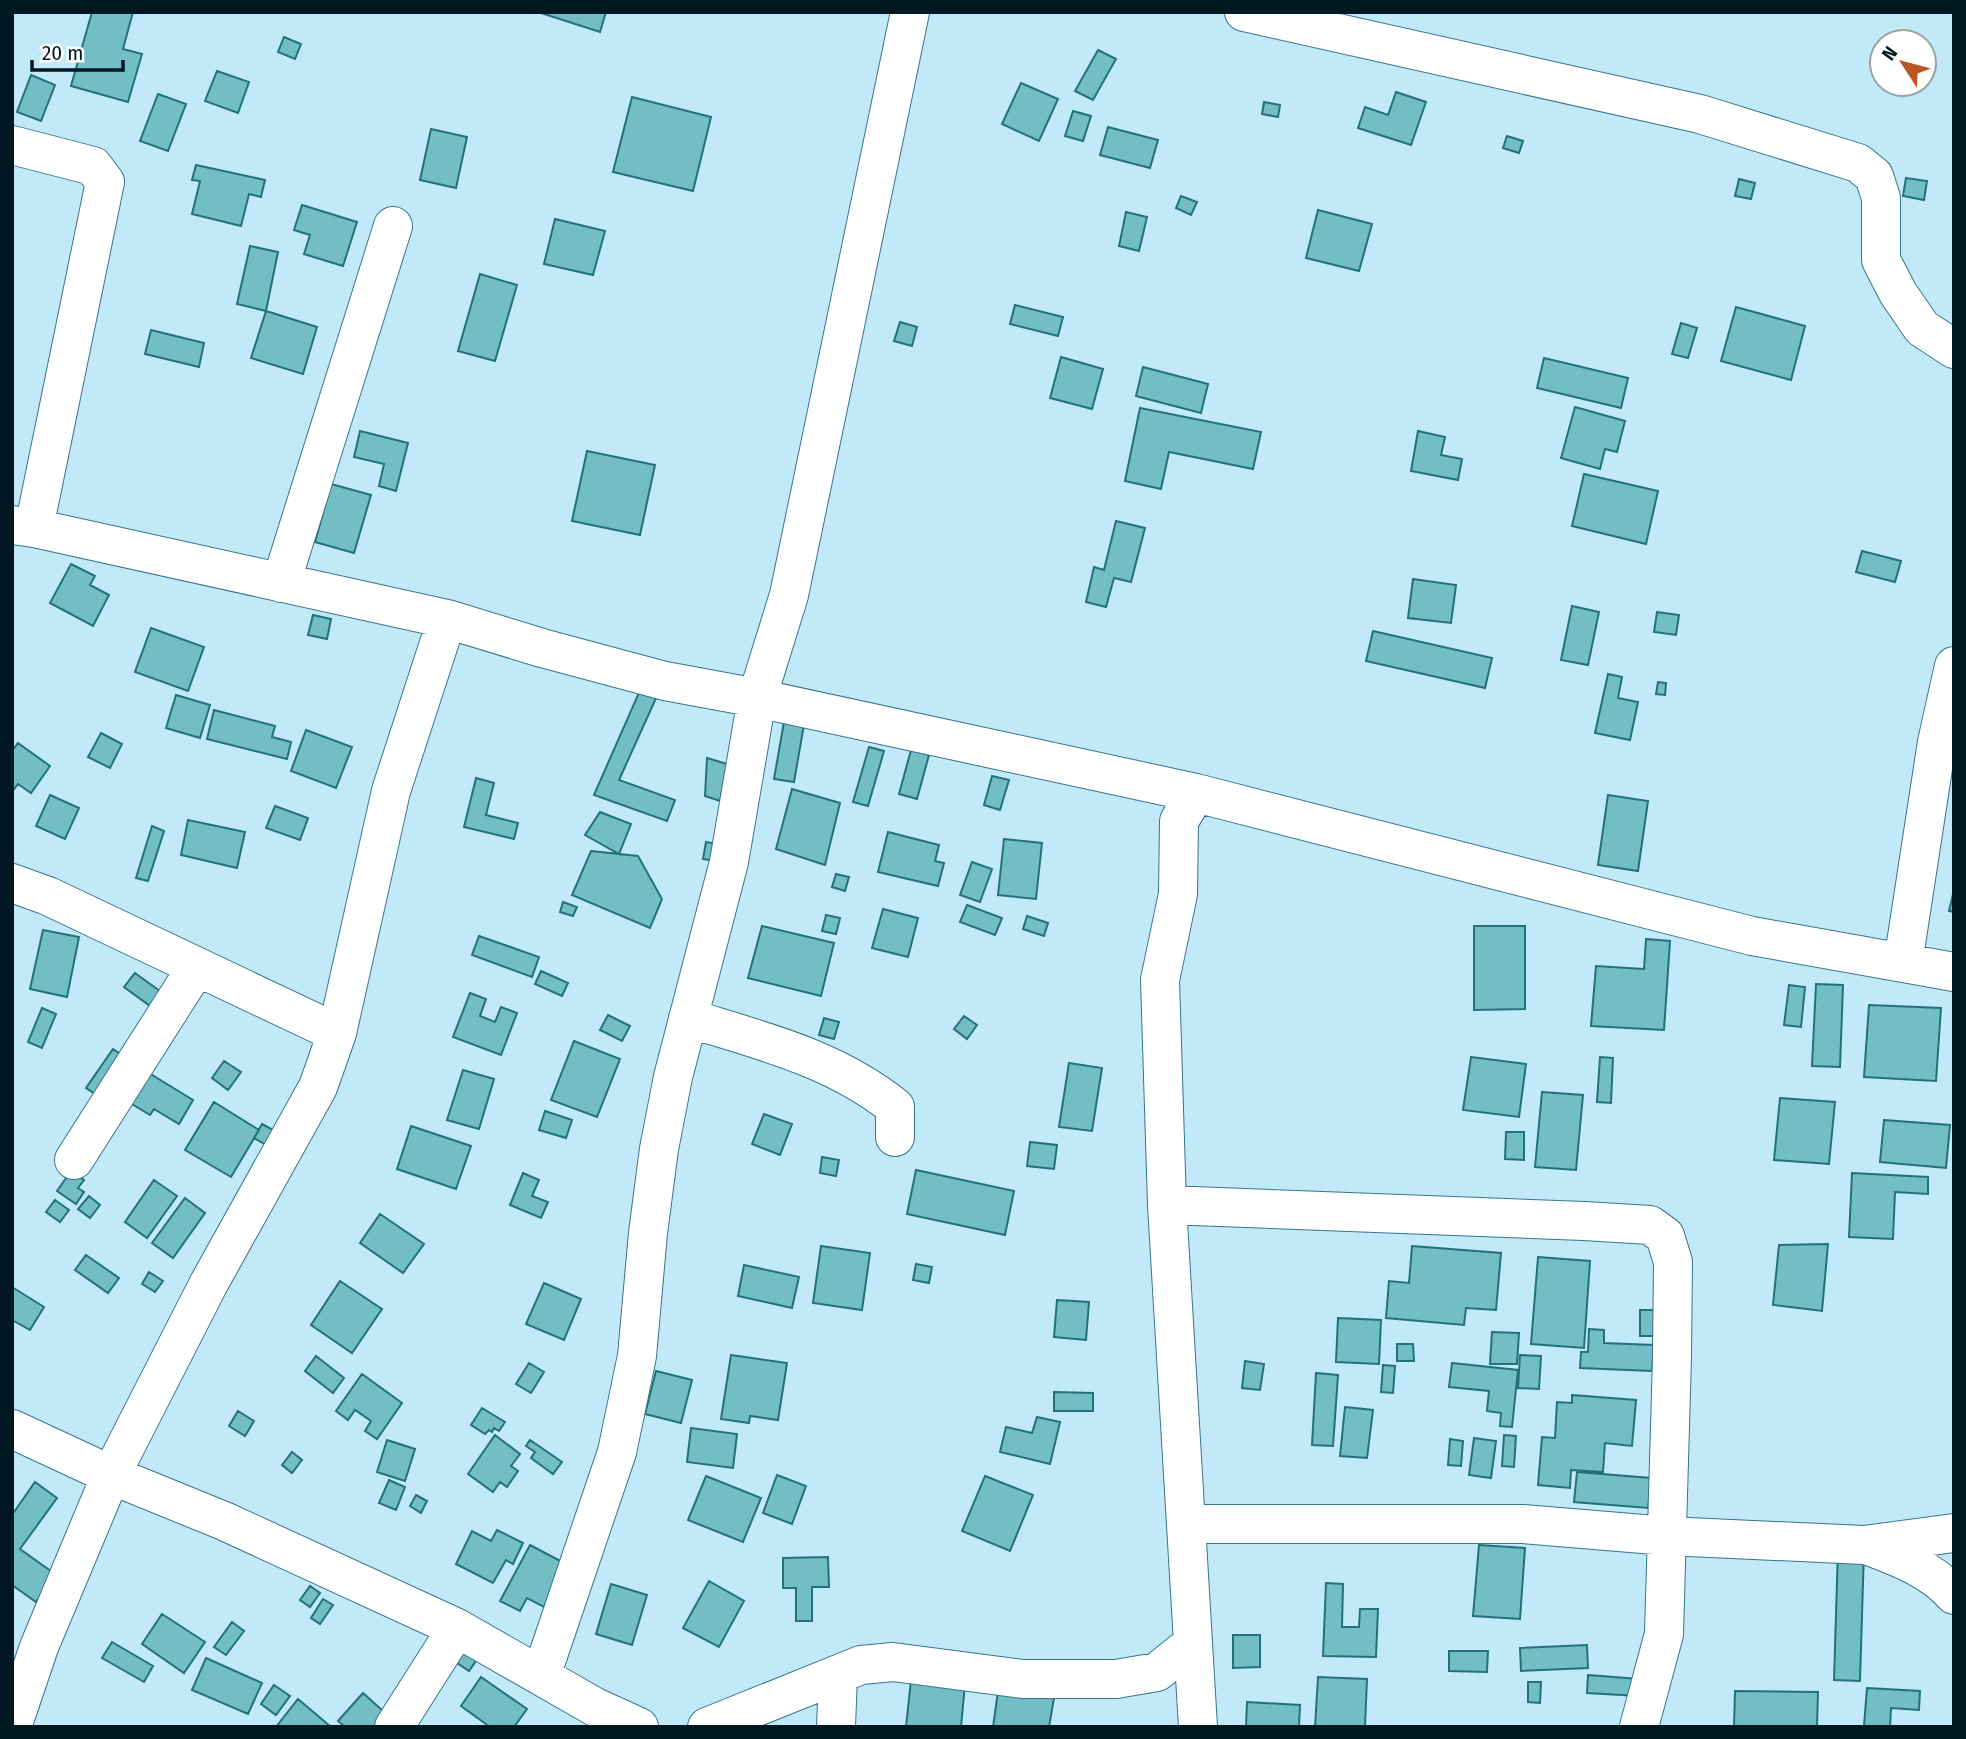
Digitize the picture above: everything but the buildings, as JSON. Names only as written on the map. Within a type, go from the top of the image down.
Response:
[{"type":"street","points":[[541,1676],[617,1452],[637,1356],[659,1149],[688,1018],[729,862],[757,698],[789,595],[910,12]]},
{"type":"street","points":[[1244,12],[1700,114],[1858,163],[1874,176],[1881,198],[1881,260],[1898,293],[1922,328],[1954,349]]},
{"type":"street","points":[[12,145],[93,166],[105,182],[23,527],[447,619],[665,681],[757,698],[1152,785],[1188,807],[1752,936],[1954,972]]},
{"type":"street","points":[[281,583],[393,226]]},
{"type":"street","points":[[15,1708],[111,1475],[209,1283],[318,1087],[337,1033],[390,791],[447,619]]},
{"type":"street","points":[[1903,963],[1937,742],[1954,666]]},
{"type":"street","points":[[1188,807],[1178,894],[1160,980],[1167,1205],[1198,1727]]},
{"type":"street","points":[[12,883],[48,896],[337,1033]]},
{"type":"street","points":[[74,1160],[196,968]]},
{"type":"street","points":[[688,1018],[809,1056],[869,1086],[895,1107],[895,1137]]},
{"type":"street","points":[[1167,1205],[1650,1225],[1665,1236],[1673,1262],[1664,1634],[1639,1727]]},
{"type":"street","points":[[12,1429],[111,1475],[224,1521],[457,1628],[541,1676],[599,1717],[639,1727]]},
{"type":"street","points":[[1187,1524],[1523,1524],[1667,1536],[1864,1545],[1954,1533]]},
{"type":"street","points":[[1864,1545],[1896,1556],[1932,1575],[1954,1595]]},
{"type":"street","points":[[394,1727],[457,1628]]},
{"type":"street","points":[[707,1727],[861,1665],[893,1662],[1023,1679],[1116,1679],[1157,1672],[1194,1643]]},
{"type":"street","points":[[1157,1672],[1196,1688]]},
{"type":"street","points":[[836,1727],[838,1675]]}]
